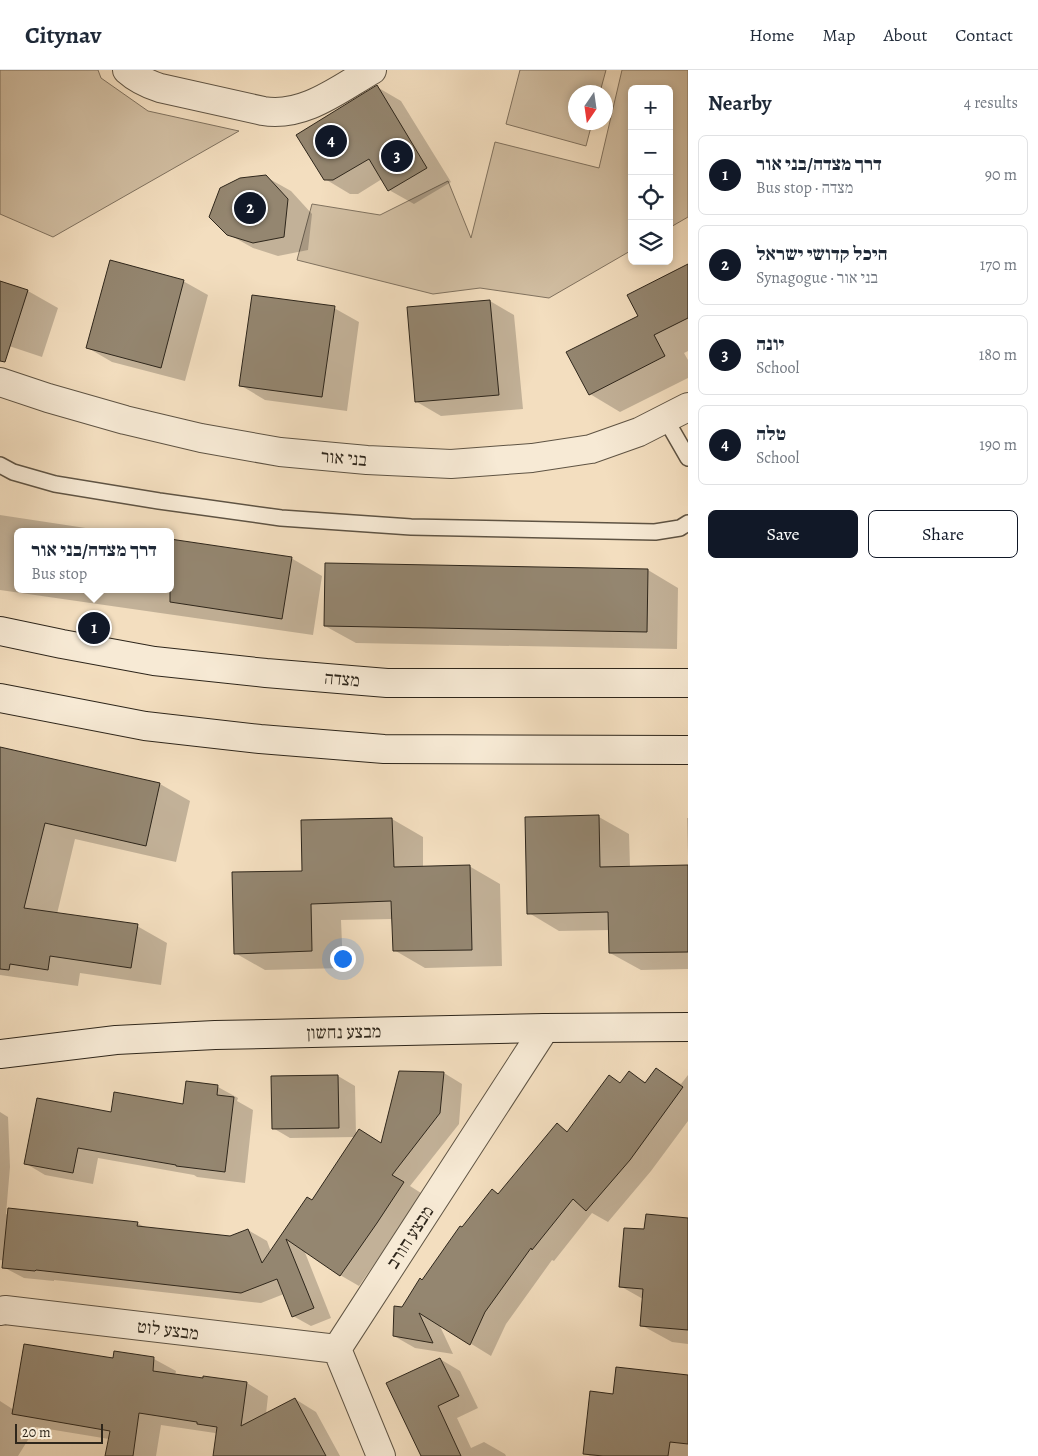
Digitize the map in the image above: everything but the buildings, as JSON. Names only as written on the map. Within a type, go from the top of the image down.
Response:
[{"type":"street","points":[[127,70],[146,83],[160,88],[263,111],[282,112],[308,106],[372,70]]},
{"type":"street","name":"בני אור","points":[[0,382],[125,420],[201,438],[280,452],[367,460],[451,464],[532,458],[591,448],[639,432],[677,413]]},
{"type":"street","name":"מצדה","points":[[0,631],[154,660],[266,673],[387,682],[688,683]]},
{"type":"street","points":[[0,698],[145,726],[260,739],[384,749],[688,750]]},
{"type":"street","name":"מבצע נחשון","points":[[0,1054],[116,1040],[215,1035],[688,1027]]},
{"type":"street","name":"מבצע חורב","points":[[337,1349],[545,1028]]},
{"type":"street","name":"מבצע לוט","points":[[0,1311],[5,1310],[337,1349]]},
{"type":"street","points":[[337,1349],[381,1456]]},
{"type":"lane","points":[[677,413],[688,458]]},
{"type":"lane","points":[[0,465],[13,472],[55,484],[281,518],[411,527],[655,532],[680,528],[688,523]]},
{"type":"shaded area","points":[[0,70],[98,70],[101,78],[148,111],[239,131],[53,237],[0,214]]},
{"type":"shaded area","points":[[520,70],[606,70],[602,85],[568,85],[568,130],[590,130],[586,146],[506,124]]},
{"type":"shaded area","points":[[622,70],[688,70],[688,217],[673,226],[673,85],[628,85],[628,252],[549,298],[480,288],[433,294],[297,260],[312,204],[380,215],[448,181],[471,238],[495,142],[599,168],[608,130],[613,130],[613,108]]},
{"type":"place","name":"טלה","points":[[331,141]]},
{"type":"place","name":"יונה","points":[[397,156]]},
{"type":"place","name":"היכל קדושי ישראל","points":[[250,208]]},
{"type":"place","name":"דרך מצדה/בני אור","points":[[94,628]]}]
